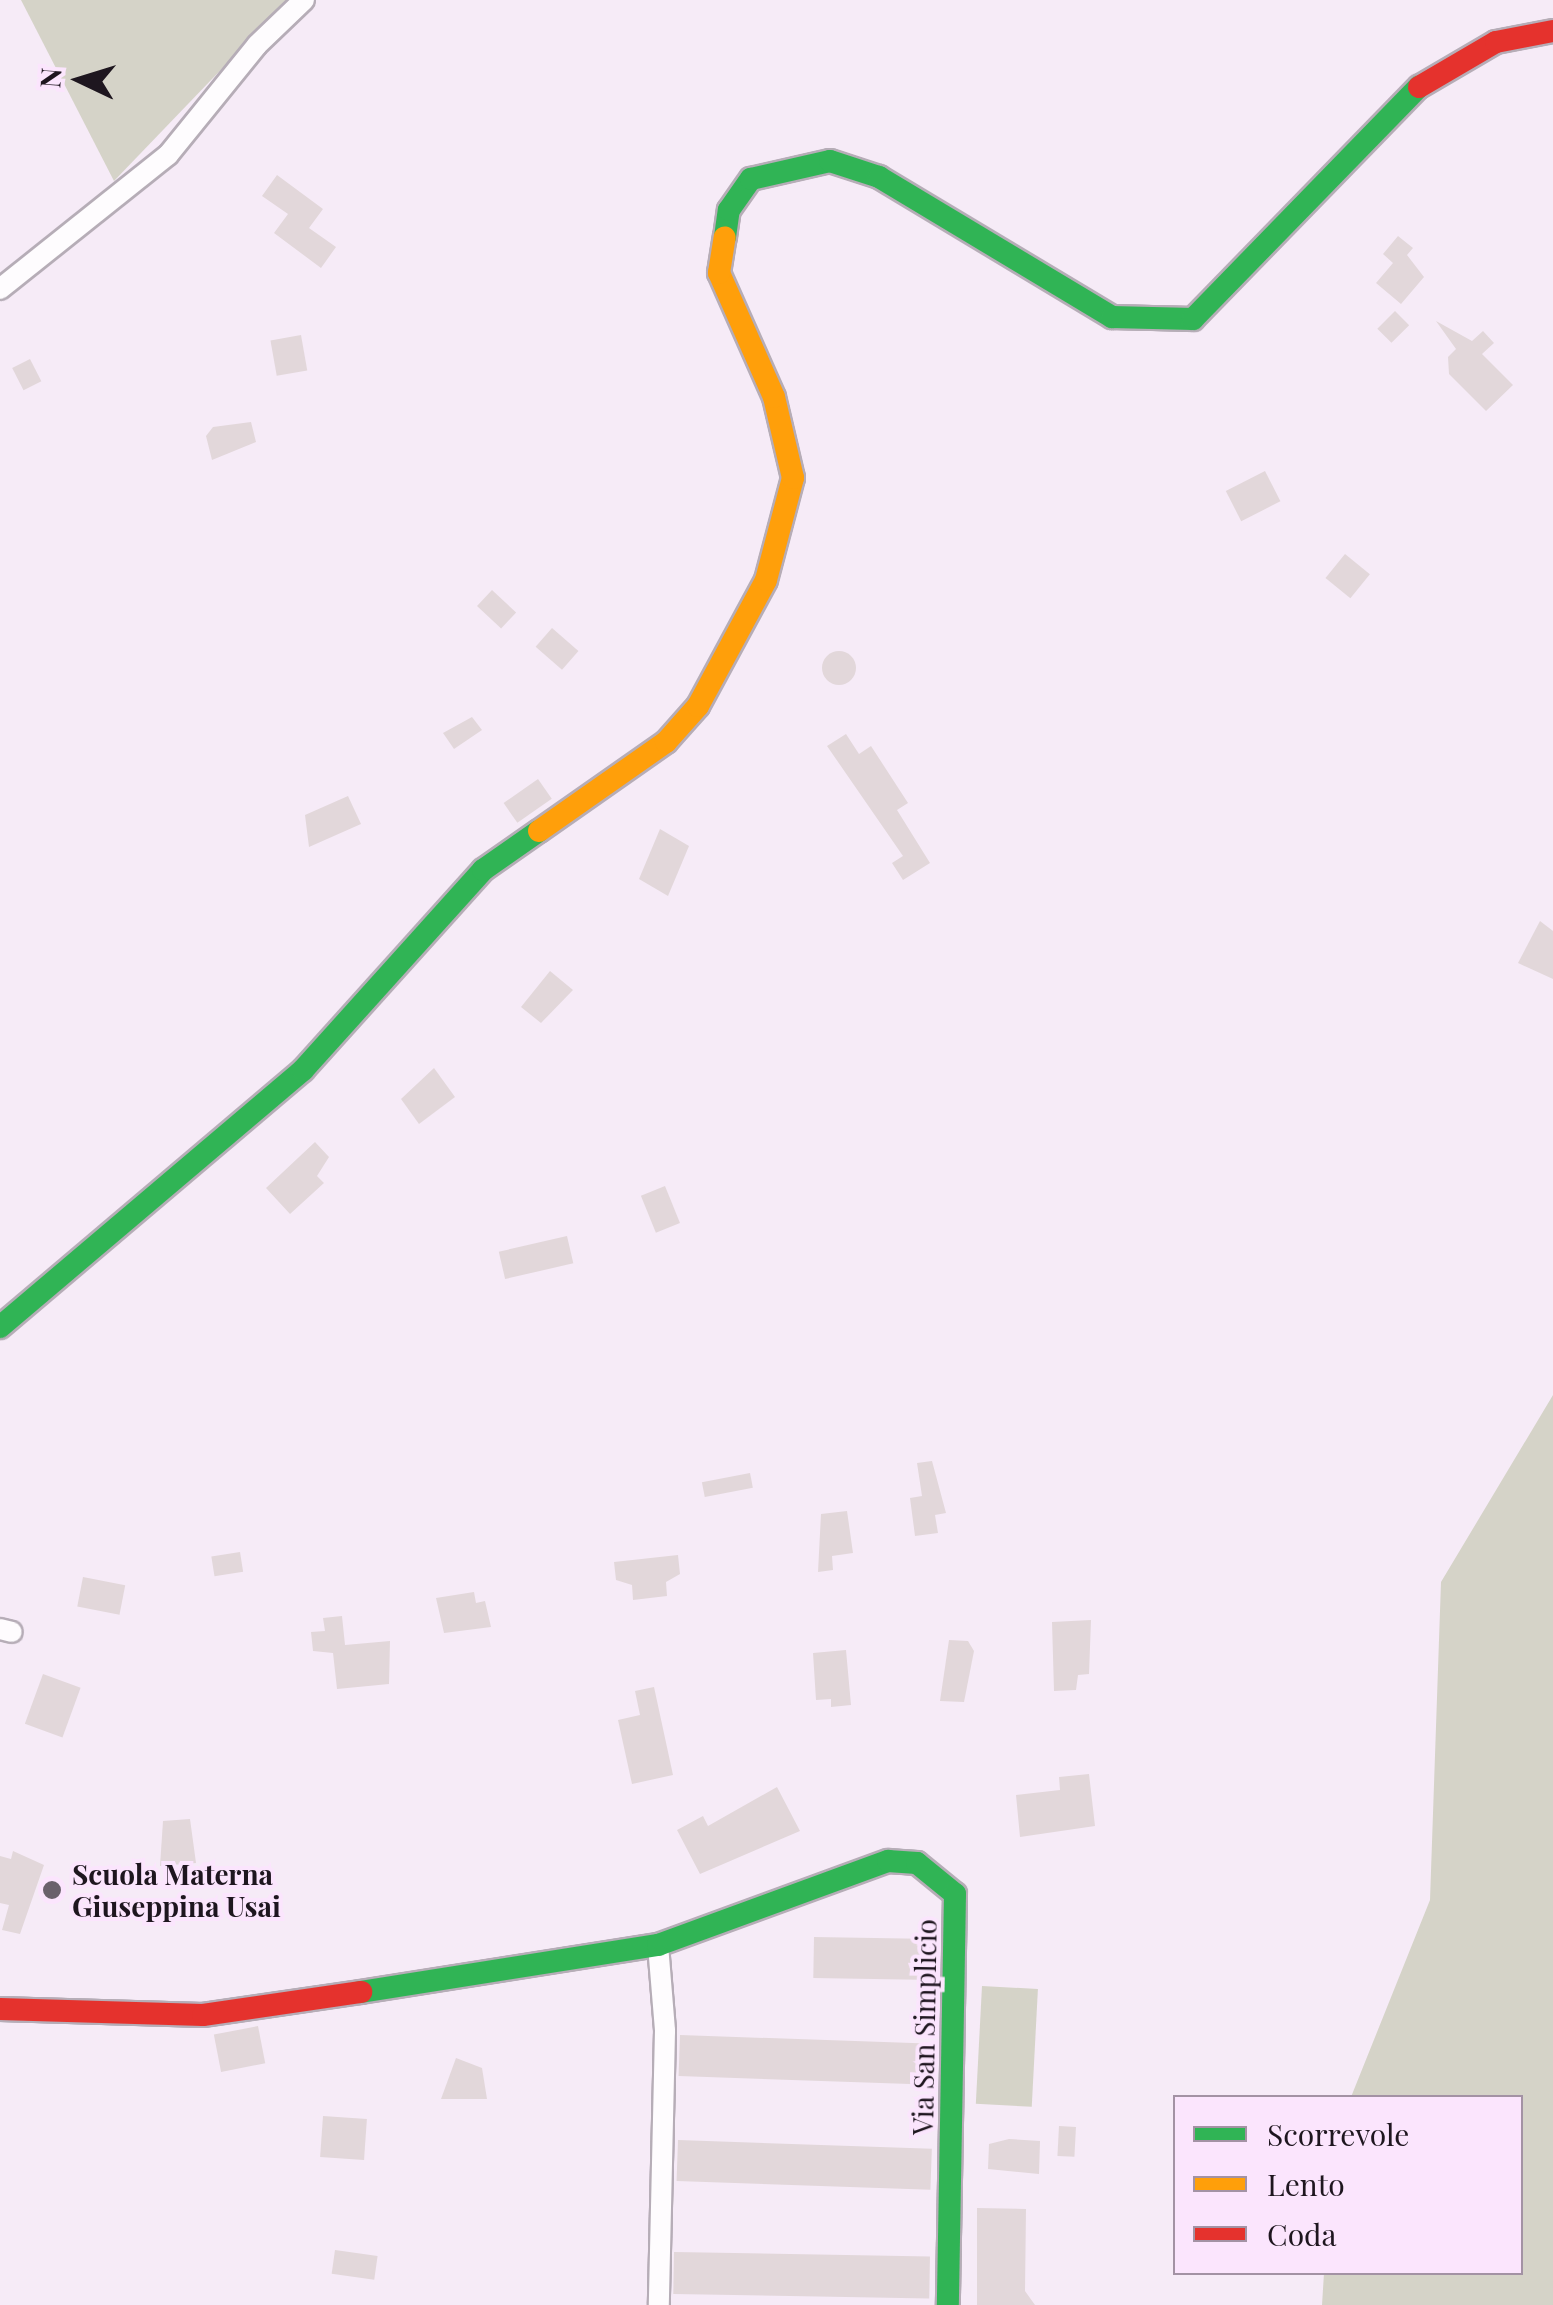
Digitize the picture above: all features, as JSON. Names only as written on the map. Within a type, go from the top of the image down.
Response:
[{"type":"street","points":[[0,289],[168,156],[257,45],[304,0]]},
{"type":"street","points":[[0,1328],[304,1070],[483,870],[666,742],[698,706],[766,580],[792,478],[774,397],[720,273],[729,210],[752,178],[830,161],[879,177],[1008,248],[1112,318],[1193,319],[1400,98],[1496,42],[1553,31]]},
{"type":"street","name":"Via San Simplicio","points":[[0,2009],[204,2014],[572,1961],[608,1946],[658,1945],[888,1861],[918,1863],[955,1894],[948,2305]]},
{"type":"street","points":[[658,1945],[665,2031],[658,2305]]},
{"type":"shaded area","points":[[21,0],[288,0],[114,181]]},
{"type":"shaded area","points":[[1553,1395],[1553,2305],[1322,2305],[1324,2275],[1523,2275],[1523,2095],[1352,2095],[1430,1900],[1441,1582]]},
{"type":"shaded area","points":[[982,1986],[1038,1989],[1032,2107],[976,2104]]},
{"type":"building","points":[[277,175],[323,209],[309,228],[336,247],[321,268],[274,233],[288,214],[262,196]]},
{"type":"building","points":[[1398,236],[1413,248],[1407,255],[1424,277],[1401,304],[1376,283],[1393,263],[1383,254]]},
{"type":"building","points":[[1395,311],[1409,325],[1391,343],[1377,329]]},
{"type":"building","points":[[1436,321],[1472,341],[1483,331],[1494,343],[1482,354],[1513,385],[1486,411],[1449,374],[1448,357],[1456,349]]},
{"type":"building","points":[[301,335],[307,370],[277,376],[270,340]]},
{"type":"building","points":[[30,359],[41,381],[24,390],[12,368]]},
{"type":"building","points":[[251,422],[256,442],[212,460],[206,436],[213,427]]},
{"type":"building","points":[[1265,471],[1280,501],[1241,521],[1226,491]]},
{"type":"building","points":[[1345,554],[1370,574],[1350,598],[1325,578]]},
{"type":"building","points":[[492,590],[516,613],[501,629],[477,606]]},
{"type":"building","points":[[552,628],[578,651],[562,670],[536,647]]},
{"type":"building","points":[[839,651],[851,656],[856,668],[851,680],[839,685],[827,680],[822,668],[827,656]]},
{"type":"building","points":[[472,717],[482,730],[454,749],[443,733]]},
{"type":"building","points":[[846,734],[859,754],[871,746],[908,803],[897,810],[930,863],[903,880],[892,863],[903,856],[827,746]]},
{"type":"building","points":[[538,779],[552,799],[517,823],[504,803]]},
{"type":"building","points":[[348,796],[361,824],[309,847],[305,815]]},
{"type":"building","points":[[660,829],[689,846],[668,896],[639,879]]},
{"type":"building","points":[[1540,921],[1553,931],[1553,979],[1518,963]]},
{"type":"building","points":[[550,971],[573,990],[541,1023],[521,1007]]},
{"type":"building","points":[[434,1068],[455,1097],[419,1124],[401,1099]]},
{"type":"building","points":[[315,1142],[329,1157],[317,1176],[324,1183],[290,1214],[266,1188]]},
{"type":"building","points":[[665,1186],[680,1223],[656,1233],[641,1196]]},
{"type":"building","points":[[567,1236],[573,1263],[505,1279],[499,1252]]},
{"type":"building","points":[[932,1461],[946,1513],[935,1515],[938,1533],[915,1536],[910,1498],[922,1496],[917,1463]]},
{"type":"building","points":[[750,1473],[753,1488],[705,1497],[702,1482]]},
{"type":"building","points":[[847,1511],[853,1553],[832,1556],[833,1570],[818,1572],[821,1514]]},
{"type":"building","points":[[240,1552],[243,1572],[214,1576],[211,1557]]},
{"type":"building","points":[[678,1555],[680,1574],[666,1582],[667,1596],[633,1600],[632,1585],[616,1580],[614,1562]]},
{"type":"building","points":[[83,1577],[125,1585],[119,1615],[77,1606]]},
{"type":"building","points":[[474,1592],[476,1603],[485,1601],[491,1627],[444,1633],[436,1598]]},
{"type":"building","points":[[342,1616],[345,1645],[390,1641],[389,1684],[337,1689],[333,1653],[313,1651],[311,1632],[325,1631],[323,1618]]},
{"type":"building","points":[[1091,1620],[1089,1674],[1078,1675],[1076,1690],[1054,1691],[1052,1622]]},
{"type":"building","points":[[949,1640],[968,1641],[974,1651],[964,1702],[940,1701]]},
{"type":"building","points":[[846,1650],[851,1705],[831,1707],[831,1699],[816,1700],[813,1653]]},
{"type":"building","points":[[43,1674],[81,1688],[62,1737],[25,1724]]},
{"type":"building","points":[[654,1687],[673,1775],[632,1784],[618,1720],[640,1715],[635,1691]]},
{"type":"building","points":[[1089,1774],[1095,1826],[1020,1837],[1016,1795],[1060,1790],[1059,1777]]},
{"type":"building","points":[[777,1787],[800,1831],[700,1874],[677,1830],[703,1816],[708,1826]]},
{"type":"building","points":[[190,1819],[196,1863],[160,1866],[163,1821]]},
{"type":"building","points":[[13,1851],[44,1865],[20,1934],[2,1930],[9,1905],[0,1903],[0,1856],[11,1859]]},
{"type":"building","points":[[814,1937],[935,1939],[934,1980],[813,1978]]},
{"type":"building","points":[[258,2026],[265,2063],[221,2072],[214,2035]]},
{"type":"building","points":[[680,2035],[934,2044],[932,2085],[679,2076]]},
{"type":"building","points":[[456,2058],[482,2068],[487,2099],[441,2099]]},
{"type":"building","points":[[323,2116],[367,2119],[364,2160],[320,2157]]},
{"type":"building","points":[[1059,2126],[1076,2127],[1074,2157],[1057,2156]]},
{"type":"building","points":[[1009,2139],[1040,2141],[1039,2174],[988,2169],[989,2144]]},
{"type":"building","points":[[678,2140],[932,2149],[930,2190],[677,2181]]},
{"type":"building","points":[[977,2208],[1026,2209],[1025,2291],[1035,2305],[977,2305]]},
{"type":"building","points":[[335,2250],[378,2256],[374,2280],[332,2274]]},
{"type":"building","points":[[674,2252],[930,2256],[929,2298],[673,2294]]},
{"type":"traffic: fast","points":[[725,237],[729,210],[751,179],[830,161],[879,177],[1112,317],[1193,319],[1419,87]]},
{"type":"traffic: fast","points":[[0,1327],[303,1070],[483,870],[539,831]]},
{"type":"traffic: fast","points":[[361,1992],[658,1945],[888,1861],[917,1863],[955,1894],[948,2305]]},
{"type":"traffic: slow","points":[[539,831],[666,742],[698,706],[766,580],[793,478],[774,397],[719,273],[725,237]]},
{"type":"traffic: jam","points":[[1419,87],[1496,42],[1553,31]]},
{"type":"traffic: jam","points":[[0,2009],[203,2015],[361,1992]]},
{"type":"place","name":"Scuola Materna Giuseppina Usai","points":[[52,1890]]}]
